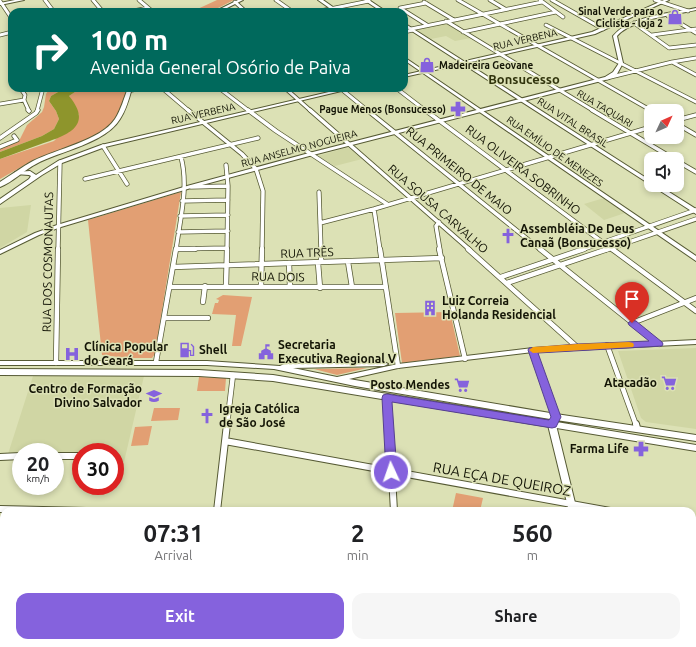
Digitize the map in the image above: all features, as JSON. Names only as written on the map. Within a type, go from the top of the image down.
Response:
[{"type":"main road","points":[[0,3],[22,0]]},
{"type":"main road","points":[[320,0],[333,8]]},
{"type":"main road","name":"RUA VERBENA","points":[[408,75],[572,38],[603,29],[667,0]]},
{"type":"main road","points":[[225,8],[240,1]]},
{"type":"main road","points":[[368,1],[379,8]]},
{"type":"main road","points":[[607,78],[615,73],[621,64],[615,36],[619,30],[634,23],[696,9]]},
{"type":"main road","name":"RUA VITAL BRASIL","points":[[408,26],[644,179]]},
{"type":"main road","name":"RUA EMÍLIO DE MENEZES","points":[[408,61],[696,259]]},
{"type":"main road","name":"RUA ANSELMO NOGUEIRA","points":[[0,252],[37,234],[59,226],[227,176],[607,78]]},
{"type":"main road","points":[[0,185],[36,162],[94,138],[108,129],[117,120],[128,92]]},
{"type":"main road","name":"RUA VERBENA","points":[[0,202],[32,179],[60,162],[103,146],[330,92]]},
{"type":"main road","points":[[17,173],[30,173],[34,176],[32,179]]},
{"type":"main road","points":[[665,192],[696,211]]},
{"type":"main road","points":[[306,384],[337,380],[398,366],[533,350],[696,342]]},
{"type":"main road","points":[[0,363],[156,362],[212,363],[274,367],[386,364],[398,366]]},
{"type":"main road","points":[[274,367],[696,448]]},
{"type":"main road","points":[[0,372],[199,373],[273,378],[387,398],[554,421],[637,428],[696,438]]},
{"type":"main road","points":[[554,421],[572,507]]},
{"type":"street","points":[[93,0],[100,8]]},
{"type":"street","points":[[139,0],[148,8]]},
{"type":"street","points":[[276,0],[287,8]]},
{"type":"street","points":[[458,0],[644,106]]},
{"type":"street","points":[[490,0],[505,9]]},
{"type":"street","points":[[552,0],[603,29]]},
{"type":"street","points":[[655,0],[688,11]]},
{"type":"street","points":[[333,8],[368,1]]},
{"type":"street","points":[[400,8],[426,1],[454,20]]},
{"type":"street","points":[[408,30],[427,25],[541,1],[563,17]]},
{"type":"street","points":[[0,3],[8,14]]},
{"type":"street","points":[[463,32],[556,12]]},
{"type":"street","points":[[408,13],[427,25]]},
{"type":"street","points":[[668,16],[696,33]]},
{"type":"street","name":"RUA TAQUARI","points":[[446,21],[662,152]]},
{"type":"street","points":[[634,23],[668,47],[673,48],[696,45]]},
{"type":"street","points":[[546,25],[696,102]]},
{"type":"street","points":[[652,35],[696,29]]},
{"type":"street","name":"RUA ANSELMO NOGUEIRA","points":[[607,78],[672,62],[696,58]]},
{"type":"street","points":[[672,62],[696,75]]},
{"type":"street","points":[[23,92],[25,95],[24,100],[29,111]]},
{"type":"street","points":[[0,138],[36,113],[40,108],[41,92]]},
{"type":"street","points":[[167,92],[231,145],[256,169],[263,191],[261,287]]},
{"type":"street","points":[[224,92],[276,131],[387,204]]},
{"type":"street","name":"RUA SOUSA CARVALHO","points":[[289,92],[439,222],[577,347]]},
{"type":"street","name":"RUA PRIMEIRO DE MAIO","points":[[346,92],[659,344]]},
{"type":"street","name":"RUA OLIVEIRA SOBRINHO","points":[[401,92],[696,311]]},
{"type":"street","points":[[0,104],[24,100]]},
{"type":"street","points":[[684,118],[696,115]]},
{"type":"street","points":[[684,128],[696,135]]},
{"type":"street","points":[[320,223],[374,209],[644,129]]},
{"type":"street","points":[[0,147],[17,140],[14,136]]},
{"type":"street","points":[[85,179],[258,138]]},
{"type":"street","points":[[103,146],[126,184]]},
{"type":"street","points":[[156,362],[166,318],[182,201],[186,188],[185,170],[181,156]]},
{"type":"street","name":"RUA DOS COSMONAUTAS","points":[[56,363],[60,162]]},
{"type":"street","points":[[226,165],[228,186],[226,286]]},
{"type":"street","points":[[684,165],[696,172]]},
{"type":"street","points":[[186,188],[228,186]]},
{"type":"street","points":[[319,192],[320,288]]},
{"type":"street","points":[[182,201],[228,200]]},
{"type":"street","points":[[374,209],[398,366]]},
{"type":"street","points":[[501,277],[696,211]]},
{"type":"street","points":[[180,216],[228,215]]},
{"type":"street","points":[[507,283],[696,219]]},
{"type":"street","points":[[439,222],[436,226],[442,258],[465,359]]},
{"type":"street","points":[[178,232],[228,231]]},
{"type":"street","points":[[176,249],[227,248]]},
{"type":"street","name":"RUA TRÊS","points":[[173,267],[442,258]]},
{"type":"street","points":[[348,262],[352,287]]},
{"type":"street","points":[[289,263],[290,287]]},
{"type":"street","points":[[202,302],[205,286]]},
{"type":"street","name":"RUA DOIS","points":[[170,287],[386,287]]},
{"type":"street","points":[[632,323],[696,298]]},
{"type":"street","points":[[166,318],[208,318]]},
{"type":"street","points":[[607,346],[637,428]]},
{"type":"street","points":[[533,350],[554,421]]},
{"type":"street","points":[[218,507],[233,375]]},
{"type":"street","points":[[387,398],[394,507]]},
{"type":"street","name":"RUA EÇA DE QUEIROZ","points":[[226,441],[572,507]]},
{"type":"street","points":[[0,456],[12,456]]},
{"type":"shaded area","points":[[217,0],[234,0],[218,8],[200,8]]},
{"type":"shaded area","points":[[446,23],[471,38],[455,41],[446,36],[431,39],[417,31],[418,29]]},
{"type":"shaded area","points":[[47,92],[58,92],[51,96],[49,101],[56,111],[59,119],[54,129],[42,136],[0,152],[0,148],[19,141],[27,125],[42,112]]},
{"type":"shaded area","points":[[58,92],[75,92],[69,96],[79,115],[78,123],[74,129],[59,137],[0,159],[0,152],[42,136],[54,129],[59,119],[56,111],[49,101],[51,96]]},
{"type":"shaded area","points":[[75,92],[126,92],[123,104],[115,120],[102,132],[52,154],[35,159],[0,179],[0,159],[54,141],[79,115],[69,96]]},
{"type":"shaded area","points":[[349,148],[362,159],[335,166],[318,156]]},
{"type":"shaded area","points":[[181,192],[155,354],[152,358],[128,358],[102,355],[88,220]]},
{"type":"shaded area","points":[[604,198],[625,213],[604,220],[584,204]]},
{"type":"shaded area","points":[[31,205],[27,232],[0,248],[0,208]]},
{"type":"shaded area","points":[[223,295],[252,297],[241,346],[232,346],[236,315],[212,314],[215,303],[218,303],[219,300],[216,299]]},
{"type":"shaded area","points":[[450,312],[460,356],[402,363],[395,313]]},
{"type":"shaded area","points":[[696,348],[696,429],[646,422],[641,418],[618,351]]},
{"type":"shaded area","points":[[367,368],[337,375],[314,369],[315,369]]},
{"type":"shaded area","points":[[33,376],[144,376],[124,462],[124,443],[72,443],[72,453],[64,454],[64,443],[12,443],[12,454],[8,454]]},
{"type":"shaded area","points":[[199,377],[226,378],[225,391],[197,391]]},
{"type":"shaded area","points":[[154,408],[180,408],[178,420],[151,421]]},
{"type":"shaded area","points":[[152,426],[148,445],[131,446],[135,427]]},
{"type":"shaded area","points":[[456,493],[483,498],[481,507],[453,507]]},
{"type":"slow traffic","points":[[533,350],[629,345]]},
{"type":"place","name":"Sinal Verde para o Ciclista - loja 2","points":[[675,17]]},
{"type":"place","name":"Madeireira Geovane","points":[[427,65]]},
{"type":"place","name":"Pague Menos (Bonsucesso)","points":[[458,109]]},
{"type":"place","name":"Assembléia De Deus Canaã (Bonsucesso)","points":[[508,236]]},
{"type":"place","name":"Luiz Correia Holanda Residencial","points":[[430,308]]},
{"type":"place","name":"Shell","points":[[187,350]]},
{"type":"place","name":"Secretaria Executiva Regional V","points":[[266,352]]},
{"type":"place","name":"Clínica Popular do Ceará","points":[[72,354]]},
{"type":"place","name":"Atacadão","points":[[669,383]]},
{"type":"place","name":"Posto Mendes","points":[[462,385]]},
{"type":"place","name":"Centro de Formação Divino Salvador","points":[[154,396]]},
{"type":"place","name":"Igreja Católica de São José","points":[[207,416]]},
{"type":"place","name":"Farma Life","points":[[641,449]]},
{"type":"district","name":"Bonsucesso","points":[[524,79]]},
{"type":"route","points":[[391,472],[387,398],[552,424],[556,417],[533,350],[659,344],[632,323]]}]
